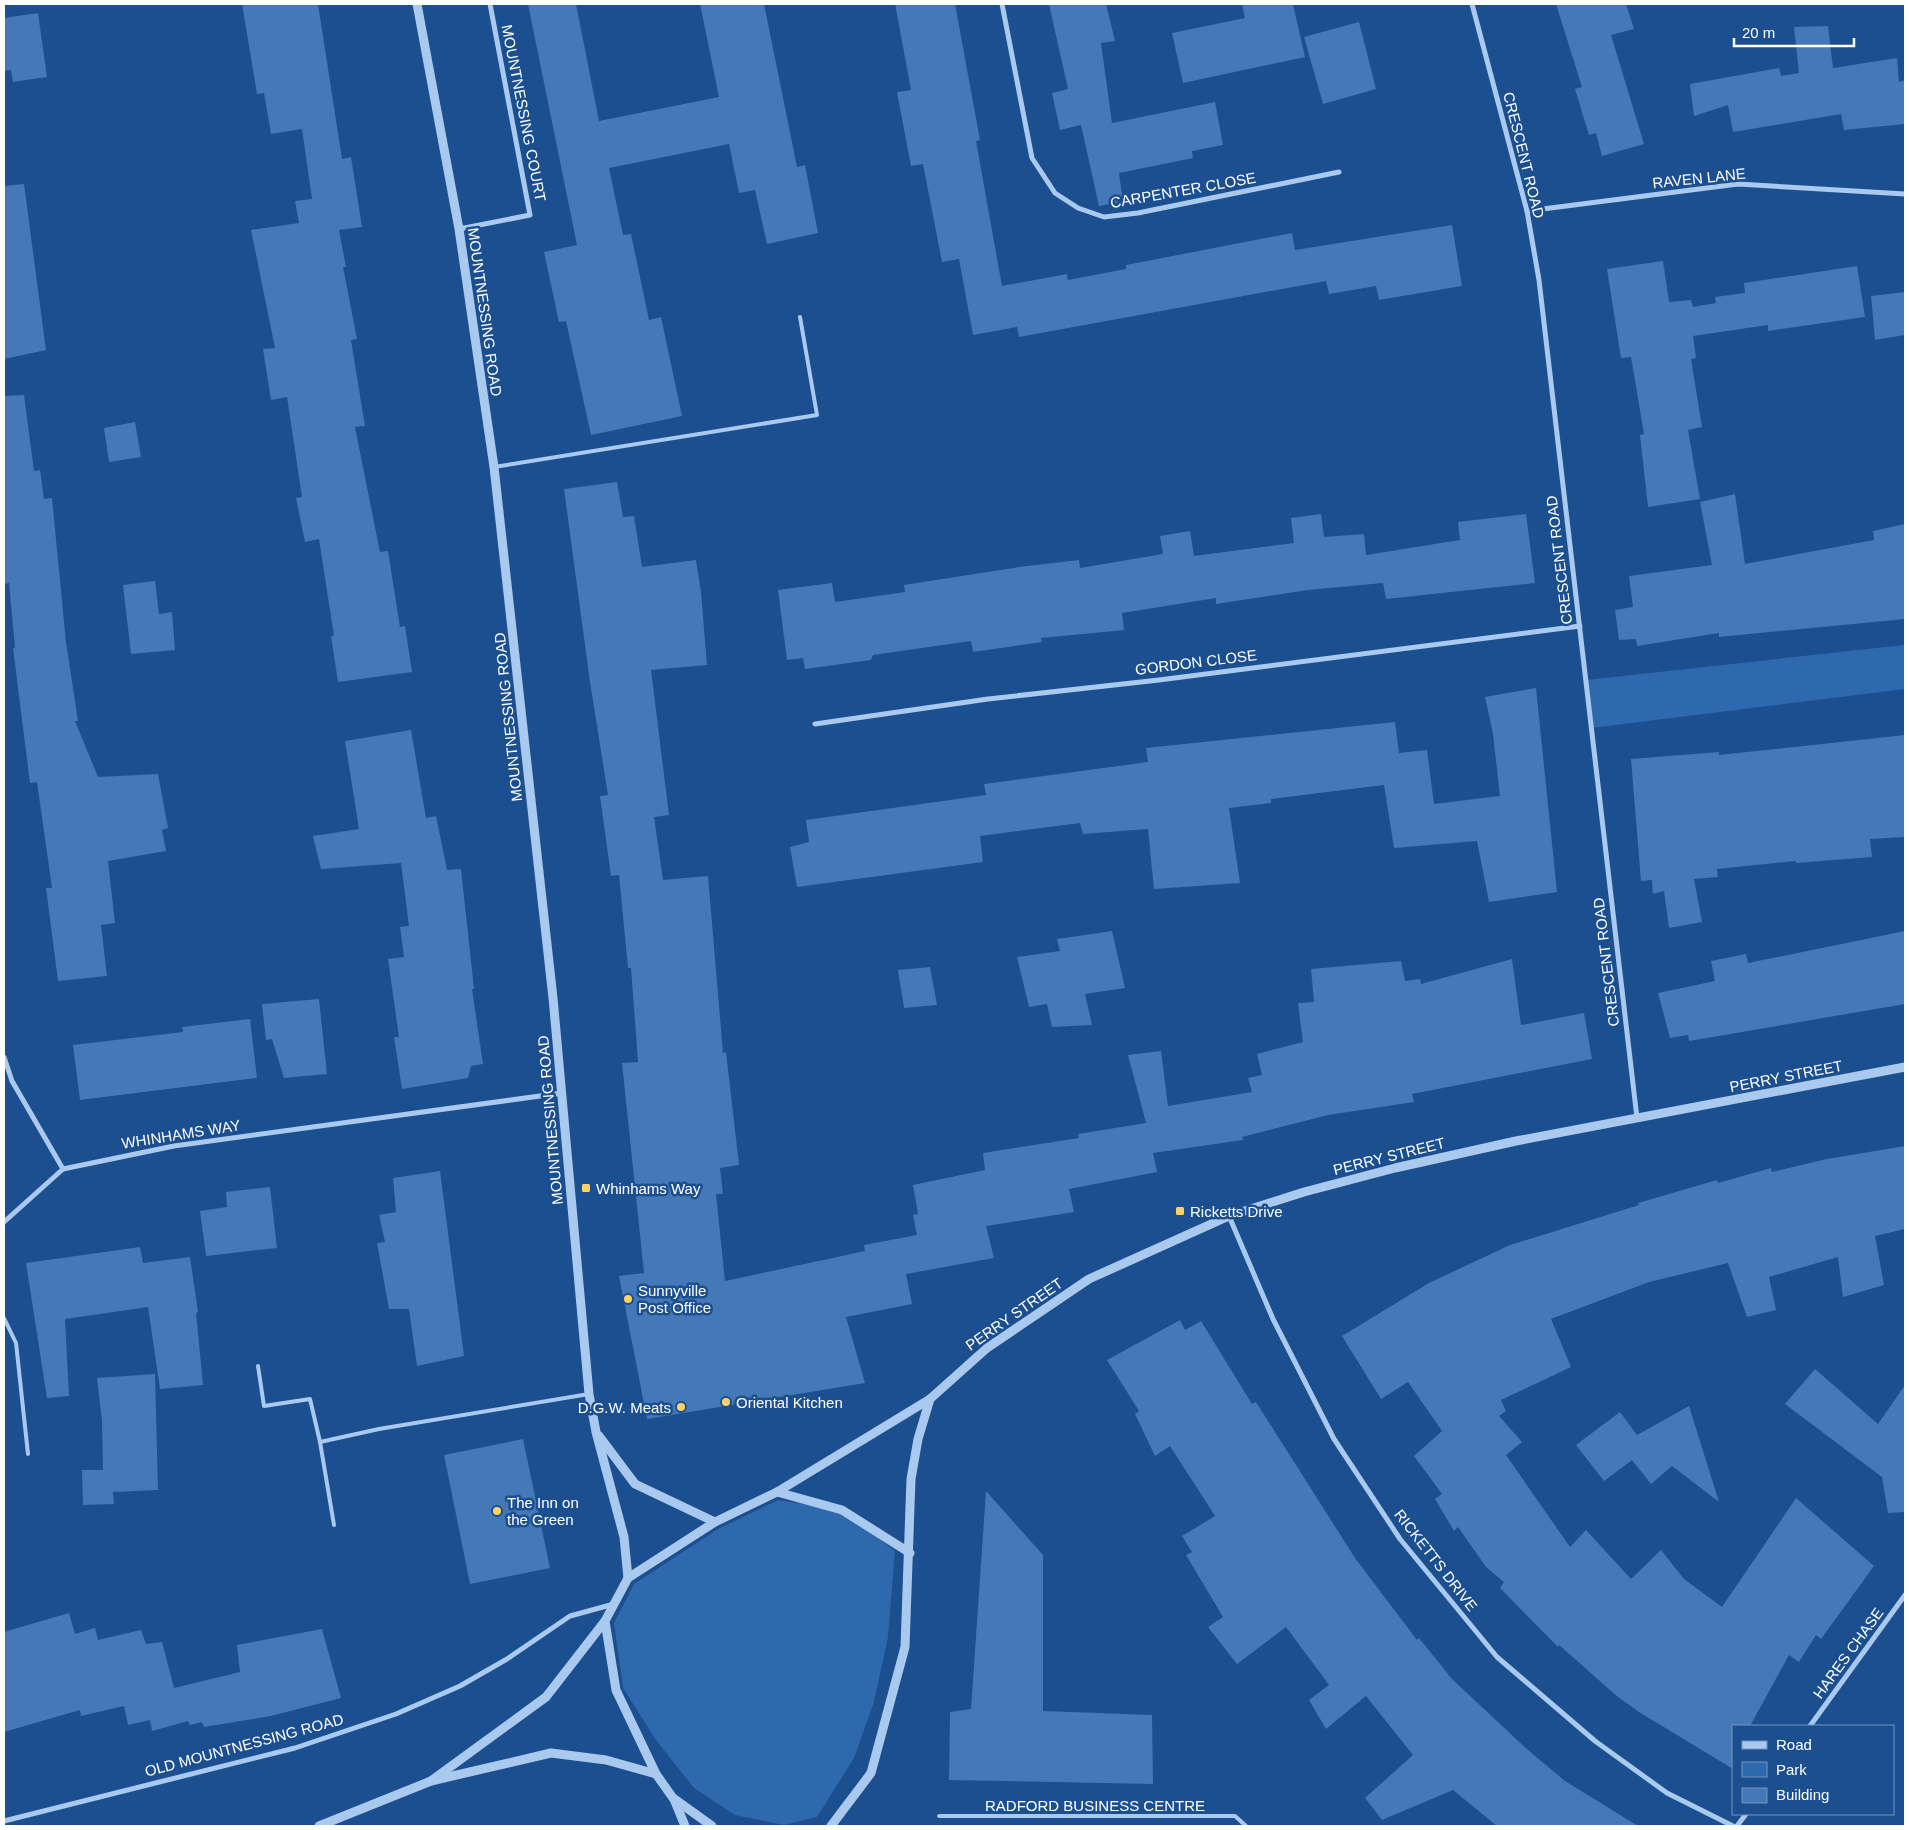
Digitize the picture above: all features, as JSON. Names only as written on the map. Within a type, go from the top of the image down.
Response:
[{"type":"street","name":"MOUNTNESSING ROAD","points":[[417,4],[459,229],[494,466],[562,1092],[589,1394],[596,1432],[624,1537],[628,1578]]},
{"type":"street","name":"MOUNTNESSING COURT","points":[[459,229],[530,215],[490,4]]},
{"type":"street","name":"CARPENTER CLOSE","points":[[1002,4],[1032,158],[1055,193],[1078,208],[1104,217],[1138,213],[1339,172]]},
{"type":"street","name":"CRESCENT ROAD","points":[[1472,4],[1527,211],[1539,280],[1637,1119]]},
{"type":"street","name":"RAVEN LANE","points":[[1527,211],[1738,184],[1905,194]]},
{"type":"street","name":"GORDON CLOSE","points":[[815,724],[988,698],[1159,680],[1580,626]]},
{"type":"street","points":[[4,1057],[12,1081],[63,1168],[4,1222]]},
{"type":"street","name":"PERRY STREET","points":[[777,1492],[930,1399],[987,1348],[1088,1279],[1229,1216],[1304,1192],[1395,1168],[1516,1140],[1637,1119],[1905,1067]]},
{"type":"street","name":"WHINHAMS WAY","points":[[63,1168],[174,1146],[562,1092]]},
{"type":"street","name":"RICKETTS DRIVE","points":[[1229,1216],[1273,1319],[1334,1439],[1400,1539],[1491,1649],[1595,1741],[1667,1792],[1733,1826]]},
{"type":"street","points":[[831,1826],[871,1773],[905,1647],[910,1553],[911,1479],[918,1438],[930,1399]]},
{"type":"street","name":"MOUNTNESSING ROAD","points":[[596,1432],[635,1484],[715,1522]]},
{"type":"street","points":[[431,1782],[546,1697],[606,1621],[628,1578],[715,1522],[777,1492],[842,1510],[910,1553]]},
{"type":"street","name":"HARES CHASE","points":[[1811,1725],[1905,1595]]},
{"type":"street","name":"OLD MOUNTNESSING ROAD","points":[[4,1821],[295,1748],[396,1714],[460,1686],[507,1659],[570,1616],[614,1604]]},
{"type":"street","points":[[606,1621],[616,1690],[656,1774],[673,1798],[685,1826]]},
{"type":"street","points":[[319,1826],[431,1782],[551,1753],[606,1760],[656,1774]]},
{"type":"street","points":[[673,1798],[712,1826]]},
{"type":"street","points":[[1737,1826],[1745,1815]]},
{"type":"lane","points":[[494,466],[817,415],[800,317]]},
{"type":"lane","points":[[4,1318],[16,1343],[28,1454]]},
{"type":"lane","points":[[258,1366],[264,1406],[310,1399],[320,1442],[334,1525]]},
{"type":"lane","points":[[320,1442],[379,1429],[589,1394]]},
{"type":"lane","name":"RADFORD BUSINESS CENTRE","points":[[939,1816],[1235,1816],[1246,1826]]},
{"type":"green space","points":[[1904,645],[1905,689],[1591,728],[1586,680]]},
{"type":"green space","points":[[778,1500],[842,1510],[895,1551],[888,1637],[874,1702],[854,1758],[817,1817],[784,1825],[735,1815],[694,1788],[656,1740],[623,1688],[614,1623],[634,1584],[718,1529]]},
{"type":"building","points":[[242,4],[318,4],[342,159],[351,157],[362,227],[339,230],[346,267],[343,267],[357,339],[351,340],[365,426],[355,427],[380,552],[388,551],[400,627],[405,626],[412,672],[338,682],[331,636],[334,636],[319,539],[305,542],[296,498],[302,497],[287,397],[271,400],[263,349],[275,348],[251,230],[299,223],[295,201],[312,199],[302,129],[271,134],[264,93],[257,94]]},
{"type":"building","points":[[528,4],[576,4],[599,121],[719,97],[700,4],[764,4],[797,167],[805,165],[818,233],[767,244],[755,190],[739,193],[729,144],[609,168],[623,235],[631,234],[649,320],[661,317],[682,416],[591,435],[566,321],[559,322],[544,252],[577,245]]},
{"type":"building","points":[[895,4],[955,4],[980,140],[976,141],[1002,286],[1067,274],[1068,280],[1126,269],[1126,265],[1292,233],[1295,250],[1452,225],[1462,286],[1379,300],[1376,286],[1329,294],[1326,281],[1019,337],[1017,327],[973,335],[959,259],[942,262],[923,164],[911,166],[897,92],[911,90]]},
{"type":"building","points":[[1049,4],[1106,4],[1115,41],[1101,43],[1112,123],[1215,102],[1223,145],[1192,151],[1193,158],[1119,173],[1123,202],[1099,206],[1081,125],[1060,130],[1052,93],[1068,89]]},
{"type":"building","points":[[1242,4],[1293,4],[1305,57],[1183,83],[1172,33],[1245,18]]},
{"type":"building","points":[[1556,4],[1626,4],[1634,29],[1611,35],[1644,144],[1602,156],[1596,133],[1589,135],[1575,89],[1582,87]]},
{"type":"building","points":[[38,13],[47,77],[13,82],[11,70],[4,71],[4,18]]},
{"type":"building","points":[[1359,22],[1376,89],[1323,104],[1304,37]]},
{"type":"building","points":[[1828,26],[1833,68],[1897,58],[1899,82],[1905,80],[1905,124],[1844,130],[1841,114],[1733,132],[1728,105],[1694,116],[1690,84],[1779,68],[1781,76],[1799,73],[1794,27]]},
{"type":"building","points":[[24,184],[46,350],[4,359],[4,186]]},
{"type":"building","points":[[1663,261],[1669,302],[1691,300],[1693,307],[1716,303],[1715,297],[1745,293],[1744,283],[1857,266],[1865,317],[1768,331],[1768,325],[1693,336],[1696,358],[1691,359],[1702,427],[1688,430],[1700,499],[1648,507],[1640,435],[1644,434],[1631,357],[1621,358],[1607,269]]},
{"type":"building","points":[[1905,292],[1905,335],[1875,340],[1871,296]]},
{"type":"building","points":[[24,395],[34,471],[40,470],[44,499],[52,498],[66,642],[78,721],[75,721],[98,777],[158,774],[168,828],[162,830],[166,851],[108,861],[115,923],[101,925],[107,976],[58,981],[46,888],[52,888],[37,782],[30,783],[13,648],[15,648],[9,583],[4,584],[4,396]]},
{"type":"building","points":[[135,422],[141,457],[109,462],[104,428]]},
{"type":"building","points":[[617,482],[623,517],[634,516],[642,567],[696,560],[701,592],[707,665],[651,670],[669,815],[654,817],[663,880],[708,876],[723,1053],[726,1052],[739,1165],[720,1168],[723,1194],[716,1194],[725,1281],[865,1251],[864,1245],[917,1235],[913,1215],[918,1214],[913,1185],[985,1170],[983,1153],[1079,1138],[1078,1134],[1146,1123],[1128,1055],[1161,1051],[1168,1106],[1252,1092],[1248,1078],[1262,1075],[1257,1054],[1303,1042],[1298,1003],[1314,1002],[1311,969],[1401,961],[1405,981],[1420,979],[1421,984],[1512,959],[1521,1025],[1584,1013],[1592,1059],[1412,1094],[1414,1102],[1328,1115],[1242,1137],[1243,1140],[1153,1153],[1157,1172],[1069,1189],[1074,1212],[986,1226],[994,1258],[906,1274],[912,1304],[846,1317],[865,1383],[647,1419],[619,1276],[644,1273],[622,1063],[638,1062],[631,968],[628,968],[619,875],[611,876],[600,796],[608,795],[590,682],[564,489]]},
{"type":"building","points":[[1735,494],[1745,564],[1874,540],[1873,531],[1905,524],[1905,619],[1719,637],[1719,633],[1637,646],[1636,639],[1619,640],[1615,610],[1633,607],[1629,576],[1712,565],[1700,502]]},
{"type":"building","points":[[1321,514],[1324,537],[1364,534],[1366,555],[1460,540],[1458,522],[1526,514],[1535,583],[1386,599],[1383,583],[1308,590],[1216,604],[1216,598],[1122,613],[1124,630],[1041,638],[1042,642],[973,652],[971,641],[873,655],[871,660],[805,669],[803,658],[787,660],[778,590],[832,583],[835,602],[905,592],[904,585],[1019,567],[1079,560],[1080,568],[1163,554],[1160,536],[1190,531],[1194,556],[1294,543],[1291,518]]},
{"type":"building","points":[[155,581],[159,614],[172,612],[175,650],[131,654],[123,585]]},
{"type":"building","points":[[1536,688],[1557,892],[1489,902],[1477,841],[1394,848],[1384,785],[1271,799],[1271,803],[1229,808],[1240,883],[1154,889],[1148,829],[1083,834],[1080,823],[980,836],[983,862],[797,887],[790,847],[809,842],[806,820],[986,795],[984,784],[1148,762],[1146,748],[1395,722],[1399,753],[1427,750],[1434,804],[1500,796],[1493,734],[1485,697]]},
{"type":"building","points":[[411,730],[426,818],[436,816],[447,870],[461,869],[474,989],[472,989],[483,1064],[471,1066],[468,1078],[402,1089],[394,1037],[399,1037],[388,959],[404,957],[400,927],[409,926],[401,863],[321,869],[313,836],[359,829],[345,741]]},
{"type":"building","points":[[1905,735],[1905,837],[1870,839],[1872,857],[1796,863],[1796,861],[1717,869],[1718,877],[1694,879],[1702,922],[1669,928],[1664,891],[1653,894],[1652,880],[1641,881],[1631,759],[1719,752],[1719,755]]},
{"type":"building","points":[[1112,931],[1125,988],[1085,994],[1092,1025],[1052,1027],[1047,1004],[1029,1007],[1017,957],[1060,951],[1057,939]]},
{"type":"building","points":[[1905,931],[1905,1004],[1689,1041],[1688,1035],[1670,1038],[1658,993],[1715,981],[1711,961],[1746,954],[1748,963]]},
{"type":"building","points":[[930,967],[937,1005],[904,1008],[898,970]]},
{"type":"building","points":[[319,999],[327,1074],[284,1078],[272,1039],[266,1040],[262,1004]]},
{"type":"building","points":[[250,1019],[257,1078],[80,1100],[73,1045],[183,1032],[182,1027]]},
{"type":"building","points":[[1905,1146],[1905,1229],[1875,1236],[1884,1285],[1843,1297],[1838,1257],[1769,1277],[1776,1310],[1747,1317],[1728,1263],[1649,1282],[1551,1319],[1571,1367],[1501,1400],[1506,1411],[1499,1416],[1522,1442],[1506,1455],[1570,1547],[1586,1530],[1631,1579],[1661,1550],[1684,1579],[1722,1607],[1796,1498],[1874,1566],[1821,1639],[1816,1635],[1799,1662],[1789,1655],[1751,1725],[1732,1725],[1732,1768],[1639,1712],[1618,1697],[1559,1645],[1558,1647],[1500,1588],[1504,1582],[1486,1567],[1458,1527],[1454,1531],[1435,1499],[1442,1494],[1414,1456],[1442,1431],[1408,1382],[1381,1399],[1342,1336],[1429,1283],[1510,1245],[1639,1205],[1638,1203],[1717,1180],[1718,1183],[1771,1168],[1772,1172],[1827,1159]]},
{"type":"building","points":[[440,1171],[464,1356],[417,1366],[409,1309],[389,1309],[377,1243],[385,1242],[379,1215],[396,1212],[393,1178]]},
{"type":"building","points":[[270,1187],[277,1248],[206,1256],[200,1211],[227,1207],[226,1192]]},
{"type":"building","points":[[140,1247],[143,1263],[190,1257],[198,1312],[196,1313],[203,1385],[160,1389],[148,1307],[65,1319],[69,1396],[47,1398],[26,1263]]},
{"type":"building","points":[[1180,1320],[1185,1330],[1201,1321],[1252,1404],[1256,1402],[1355,1558],[1417,1640],[1419,1638],[1452,1679],[1528,1750],[1565,1781],[1638,1826],[1497,1826],[1453,1790],[1382,1820],[1365,1798],[1413,1755],[1366,1696],[1326,1729],[1309,1700],[1329,1685],[1286,1627],[1237,1664],[1208,1627],[1223,1617],[1186,1555],[1192,1552],[1182,1536],[1215,1516],[1170,1446],[1155,1456],[1135,1414],[1139,1411],[1107,1360]]},
{"type":"building","points":[[1815,1369],[1878,1424],[1905,1385],[1905,1512],[1888,1513],[1882,1477],[1785,1404]]},
{"type":"building","points":[[155,1374],[158,1490],[113,1492],[114,1504],[83,1505],[82,1470],[103,1470],[102,1421],[97,1378]]},
{"type":"building","points":[[1689,1406],[1719,1502],[1672,1466],[1651,1484],[1632,1460],[1604,1481],[1576,1445],[1620,1412],[1637,1435]]},
{"type":"building","name":"The Inn on the Green","points":[[523,1439],[550,1568],[470,1584],[444,1455]]},
{"type":"building","points":[[986,1491],[1043,1555],[1043,1711],[1152,1715],[1153,1784],[949,1780],[950,1712],[971,1709]]},
{"type":"building","points":[[69,1613],[75,1634],[95,1628],[98,1640],[141,1630],[146,1644],[162,1642],[174,1688],[240,1672],[237,1645],[322,1629],[341,1698],[271,1716],[204,1727],[202,1722],[190,1725],[188,1721],[152,1731],[150,1720],[128,1725],[124,1706],[81,1716],[80,1710],[4,1732],[4,1632]]},
{"type":"place","name":"Whinhams Way","points":[[586,1188]]},
{"type":"place","name":"Ricketts Drive","points":[[1180,1211]]},
{"type":"place","name":"Sunnyville Post Office","points":[[628,1299]]},
{"type":"place","name":"Oriental Kitchen","points":[[726,1402]]},
{"type":"place","name":"D.G.W. Meats","points":[[681,1407]]},
{"type":"place","name":"The Inn on the Green","points":[[497,1511]]}]
